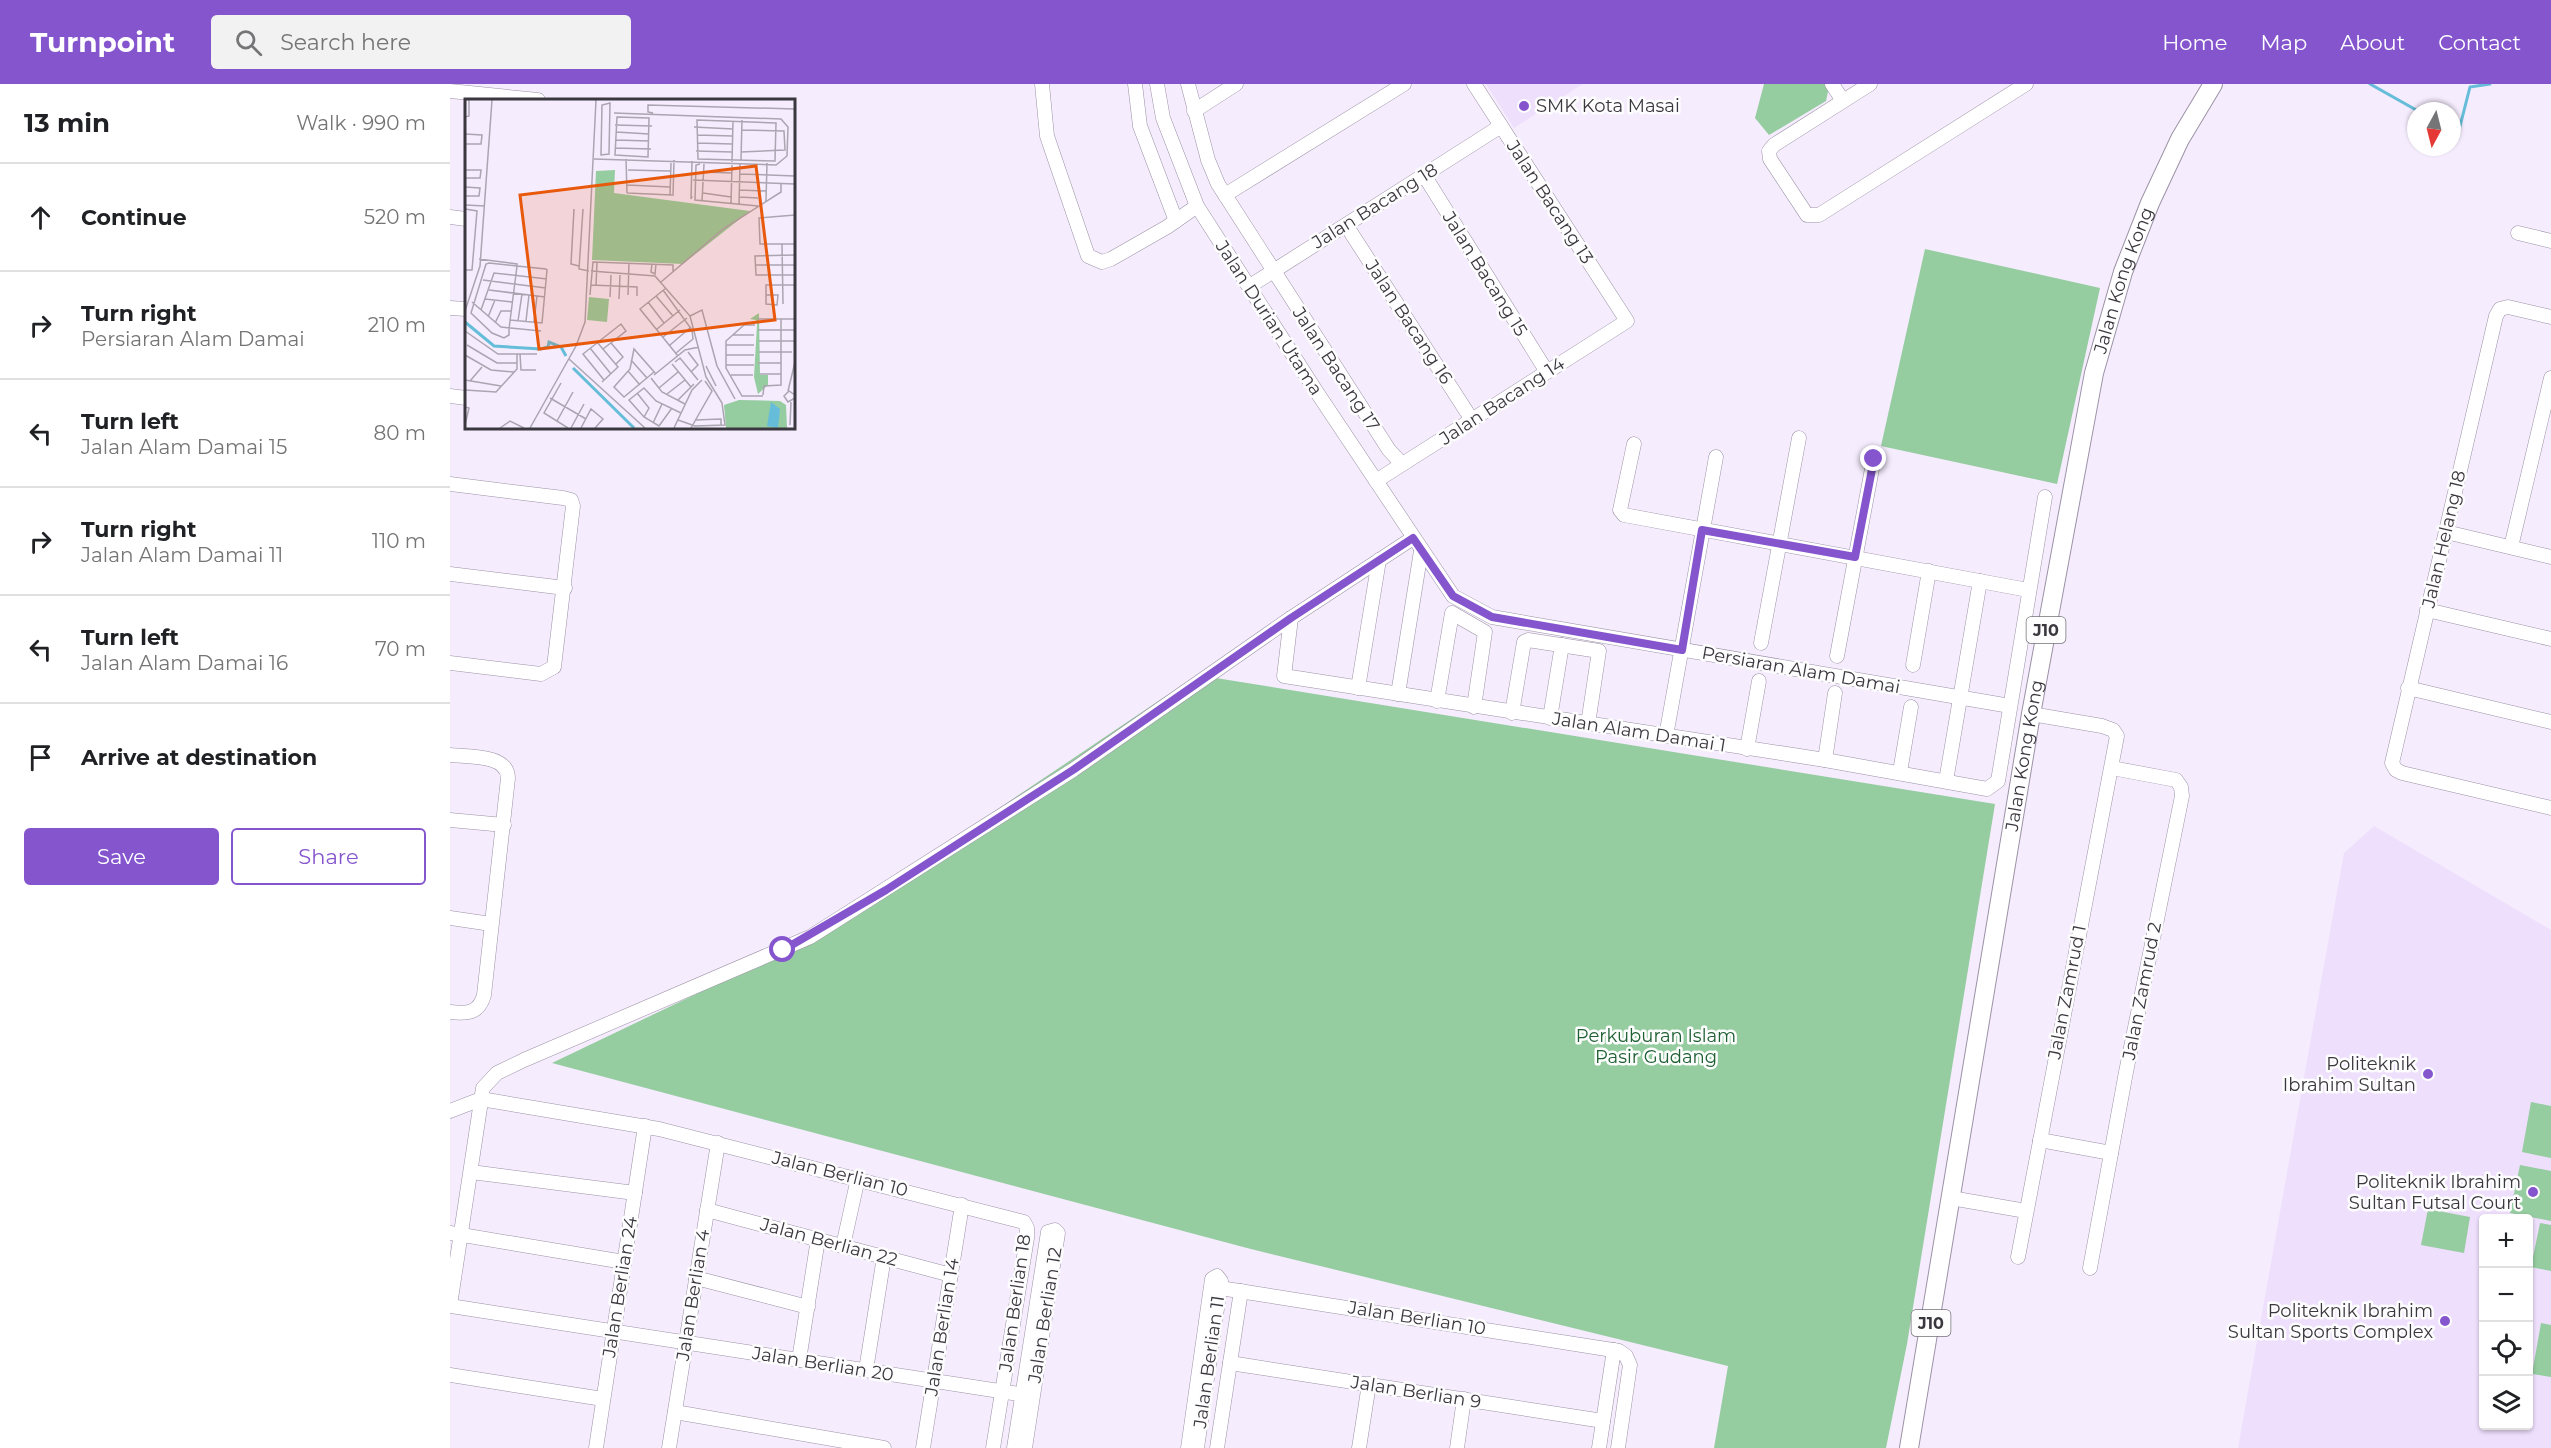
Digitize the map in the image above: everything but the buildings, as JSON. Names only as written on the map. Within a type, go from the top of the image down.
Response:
[{"type":"main road","name":"Jalan Kong Kong","points":[[1909,1448],[2031,714],[2094,373],[2123,272],[2155,192],[2180,139],[2213,84]]},
{"type":"street","points":[[1042,84],[1047,136],[1088,256],[1102,262],[1111,259],[1197,206]]},
{"type":"street","points":[[1135,84],[1140,126],[1176,221]]},
{"type":"street","name":"Jalan Durian Utama","points":[[1157,84],[1162,118],[1197,206],[1413,538]]},
{"type":"street","name":"Jalan Bacang 17","points":[[1188,84],[1208,160],[1225,195],[1389,450],[1402,464]]},
{"type":"street","points":[[1194,111],[1236,84]]},
{"type":"street","points":[[1225,195],[1404,84]]},
{"type":"street","name":"Jalan Bacang 13","points":[[1473,84],[1627,321]]},
{"type":"street","points":[[1832,84],[1843,102]]},
{"type":"street","points":[[1870,84],[1771,148],[1769,155],[1804,212],[1815,216],[1830,208],[2026,84]]},
{"type":"street","points":[[450,91],[528,99]]},
{"type":"street","name":"Jalan Bacang 18","points":[[1250,286],[1501,126]]},
{"type":"street","name":"Jalan Bacang 15","points":[[1424,175],[1547,372]]},
{"type":"street","points":[[450,218],[465,219]]},
{"type":"street","name":"Jalan Bacang 16","points":[[1346,225],[1472,420]]},
{"type":"street","points":[[2518,233],[2551,241]]},
{"type":"street","name":"Jalan Helang 18","points":[[2551,317],[2508,307],[2500,309],[2496,316],[2392,759],[2394,768],[2407,775],[2551,808]]},
{"type":"street","points":[[450,308],[465,309]]},
{"type":"street","name":"Jalan Bacang 14","points":[[1376,481],[1627,321]]},
{"type":"street","points":[[2511,547],[2551,378]]},
{"type":"street","points":[[450,396],[465,398]]},
{"type":"street","points":[[1761,642],[1798,438]]},
{"type":"street","points":[[1634,444],[1622,513],[2028,590]]},
{"type":"street","points":[[1666,736],[1716,457]]},
{"type":"street","points":[[1837,656],[1874,459]]},
{"type":"street","points":[[450,484],[571,500],[573,510],[556,663],[550,671],[540,674],[450,663]]},
{"type":"street","points":[[2010,706],[2045,497]]},
{"type":"street","points":[[2446,532],[2551,557]]},
{"type":"street","points":[[450,1305],[455,1234],[471,1172],[483,1088],[489,1079],[524,1060],[783,950],[820,931],[1073,770],[1291,618],[1413,538]]},
{"type":"street","name":"Persiaran Alam Damai","points":[[1413,538],[1453,596],[1492,617],[2010,706]]},
{"type":"street","points":[[1398,694],[1421,551]]},
{"type":"street","points":[[1358,688],[1379,560]]},
{"type":"street","points":[[1913,664],[1929,571]]},
{"type":"street","points":[[450,574],[565,588]]},
{"type":"street","points":[[1946,781],[1980,581]]},
{"type":"street","points":[[2427,610],[2551,639]]},
{"type":"street","points":[[1437,700],[1452,613],[1485,632],[1474,706]]},
{"type":"street","name":"Jalan Alam Damai 1","points":[[1291,618],[1284,676],[1900,772],[1988,789],[1998,781],[2010,706]]},
{"type":"street","points":[[1512,713],[1524,642],[1562,645],[1599,651],[1600,654],[1588,724]]},
{"type":"street","points":[[1550,718],[1562,645]]},
{"type":"street","points":[[1747,749],[1759,681]]},
{"type":"street","points":[[2408,688],[2551,722]]},
{"type":"street","points":[[1825,760],[1835,693]]},
{"type":"street","points":[[1900,772],[1911,706]]},
{"type":"street","name":"Jalan Zamrud 1","points":[[2018,1257],[2117,735],[2113,730],[2031,714]]},
{"type":"street","points":[[450,755],[503,764],[508,778],[482,1002],[473,1012],[450,1012]]},
{"type":"street","name":"Jalan Zamrud 2","points":[[2090,1268],[2182,796],[2181,787],[2176,780],[2112,768]]},
{"type":"street","points":[[450,820],[504,825]]},
{"type":"street","points":[[450,918],[491,924]]},
{"type":"street","points":[[450,1111],[481,1098]]},
{"type":"street","name":"Jalan Berlian 10","points":[[481,1098],[645,1126],[962,1205]]},
{"type":"street","name":"Jalan Berlian 24","points":[[596,1448],[645,1126]]},
{"type":"street","points":[[2040,1140],[2111,1153]]},
{"type":"street","name":"Jalan Berlian 4","points":[[669,1448],[718,1143]]},
{"type":"street","points":[[471,1172],[634,1193]]},
{"type":"street","points":[[843,1246],[858,1178]]},
{"type":"street","points":[[1951,1198],[2026,1211]]},
{"type":"street","name":"Jalan Berlian 14","points":[[923,1448],[962,1205]]},
{"type":"street","name":"Jalan Berlian 18","points":[[962,1205],[1019,1219],[1026,1224],[1028,1231],[993,1448]]},
{"type":"street","name":"Jalan Berlian 22","points":[[707,1210],[951,1275]]},
{"type":"street","name":"Jalan Berlian 12","points":[[1014,1448],[1026,1395],[1058,1233],[1054,1230],[1048,1232],[1026,1395],[1025,1448]]},
{"type":"street","points":[[455,1234],[624,1262]]},
{"type":"street","points":[[799,1360],[818,1239]]},
{"type":"street","points":[[866,1370],[884,1257]]},
{"type":"street","name":"Jalan Berlian 11","points":[[1188,1448],[1212,1279],[1215,1276],[1221,1278],[1197,1448]]},
{"type":"street","points":[[696,1278],[808,1307]]},
{"type":"street","name":"Jalan Berlian 10","points":[[1220,1287],[1614,1350]]},
{"type":"street","points":[[1216,1448],[1241,1291]]},
{"type":"street","name":"Jalan Berlian 20","points":[[450,1305],[1026,1395]]},
{"type":"street","points":[[1599,1448],[1614,1350],[1626,1356],[1630,1365],[1618,1448]]},
{"type":"street","name":"Jalan Berlian 9","points":[[1230,1363],[1603,1421]]},
{"type":"street","points":[[450,1375],[603,1399]]},
{"type":"street","points":[[1359,1448],[1369,1384]]},
{"type":"street","points":[[1456,1448],[1464,1399]]},
{"type":"street","points":[[675,1412],[884,1448]]},
{"type":"shaded area","name":"SMK Kota Masai","points":[[1486,84],[1583,84],[1514,128]]},
{"type":"shaded area","name":"Politeknik Ibrahim Sultan","points":[[2374,826],[2551,930],[2551,1448],[2238,1448],[2344,853]]},
{"type":"green space","points":[[1764,84],[1827,84],[1829,87],[1826,101],[1769,135],[1755,118]]},
{"type":"green space","points":[[1925,249],[2100,288],[2057,484],[1881,446]]},
{"type":"green space","name":"Perkuburan Islam Pasir Gudang","points":[[1197,675],[1995,804],[1907,1344],[1886,1448],[1714,1448],[1728,1366],[1247,1248],[552,1063],[790,949]]},
{"type":"green space","points":[[2531,1102],[2551,1106],[2551,1158],[2522,1152]]},
{"type":"green space","name":"Politeknik Ibrahim Sultan Futsal Court","points":[[2520,1165],[2551,1171],[2551,1221],[2533,1217],[2533,1214],[2510,1213]]},
{"type":"green space","points":[[2428,1209],[2470,1217],[2464,1253],[2421,1245]]},
{"type":"green space","points":[[2540,1223],[2551,1225],[2551,1271],[2533,1267]]},
{"type":"green space","points":[[2541,1323],[2551,1325],[2551,1377],[2533,1374]]},
{"type":"waterway","points":[[2370,84],[2407,105]]},
{"type":"waterway","points":[[2461,122],[2470,87],[2490,84]]},
{"type":"place","name":"SMK Kota Masai","points":[[1524,106]]},
{"type":"place","name":"Politeknik Ibrahim Sultan","points":[[2428,1074]]},
{"type":"place","name":"Politeknik Ibrahim Sultan Futsal Court","points":[[2533,1192]]},
{"type":"place","name":"Politeknik Ibrahim Sultan Sports Complex","points":[[2445,1321]]},
{"type":"route","points":[[783,950],[810,937],[886,890],[1073,770],[1291,618],[1413,538],[1453,596],[1492,617],[1682,650],[1702,530],[1855,557],[1874,459]]}]
